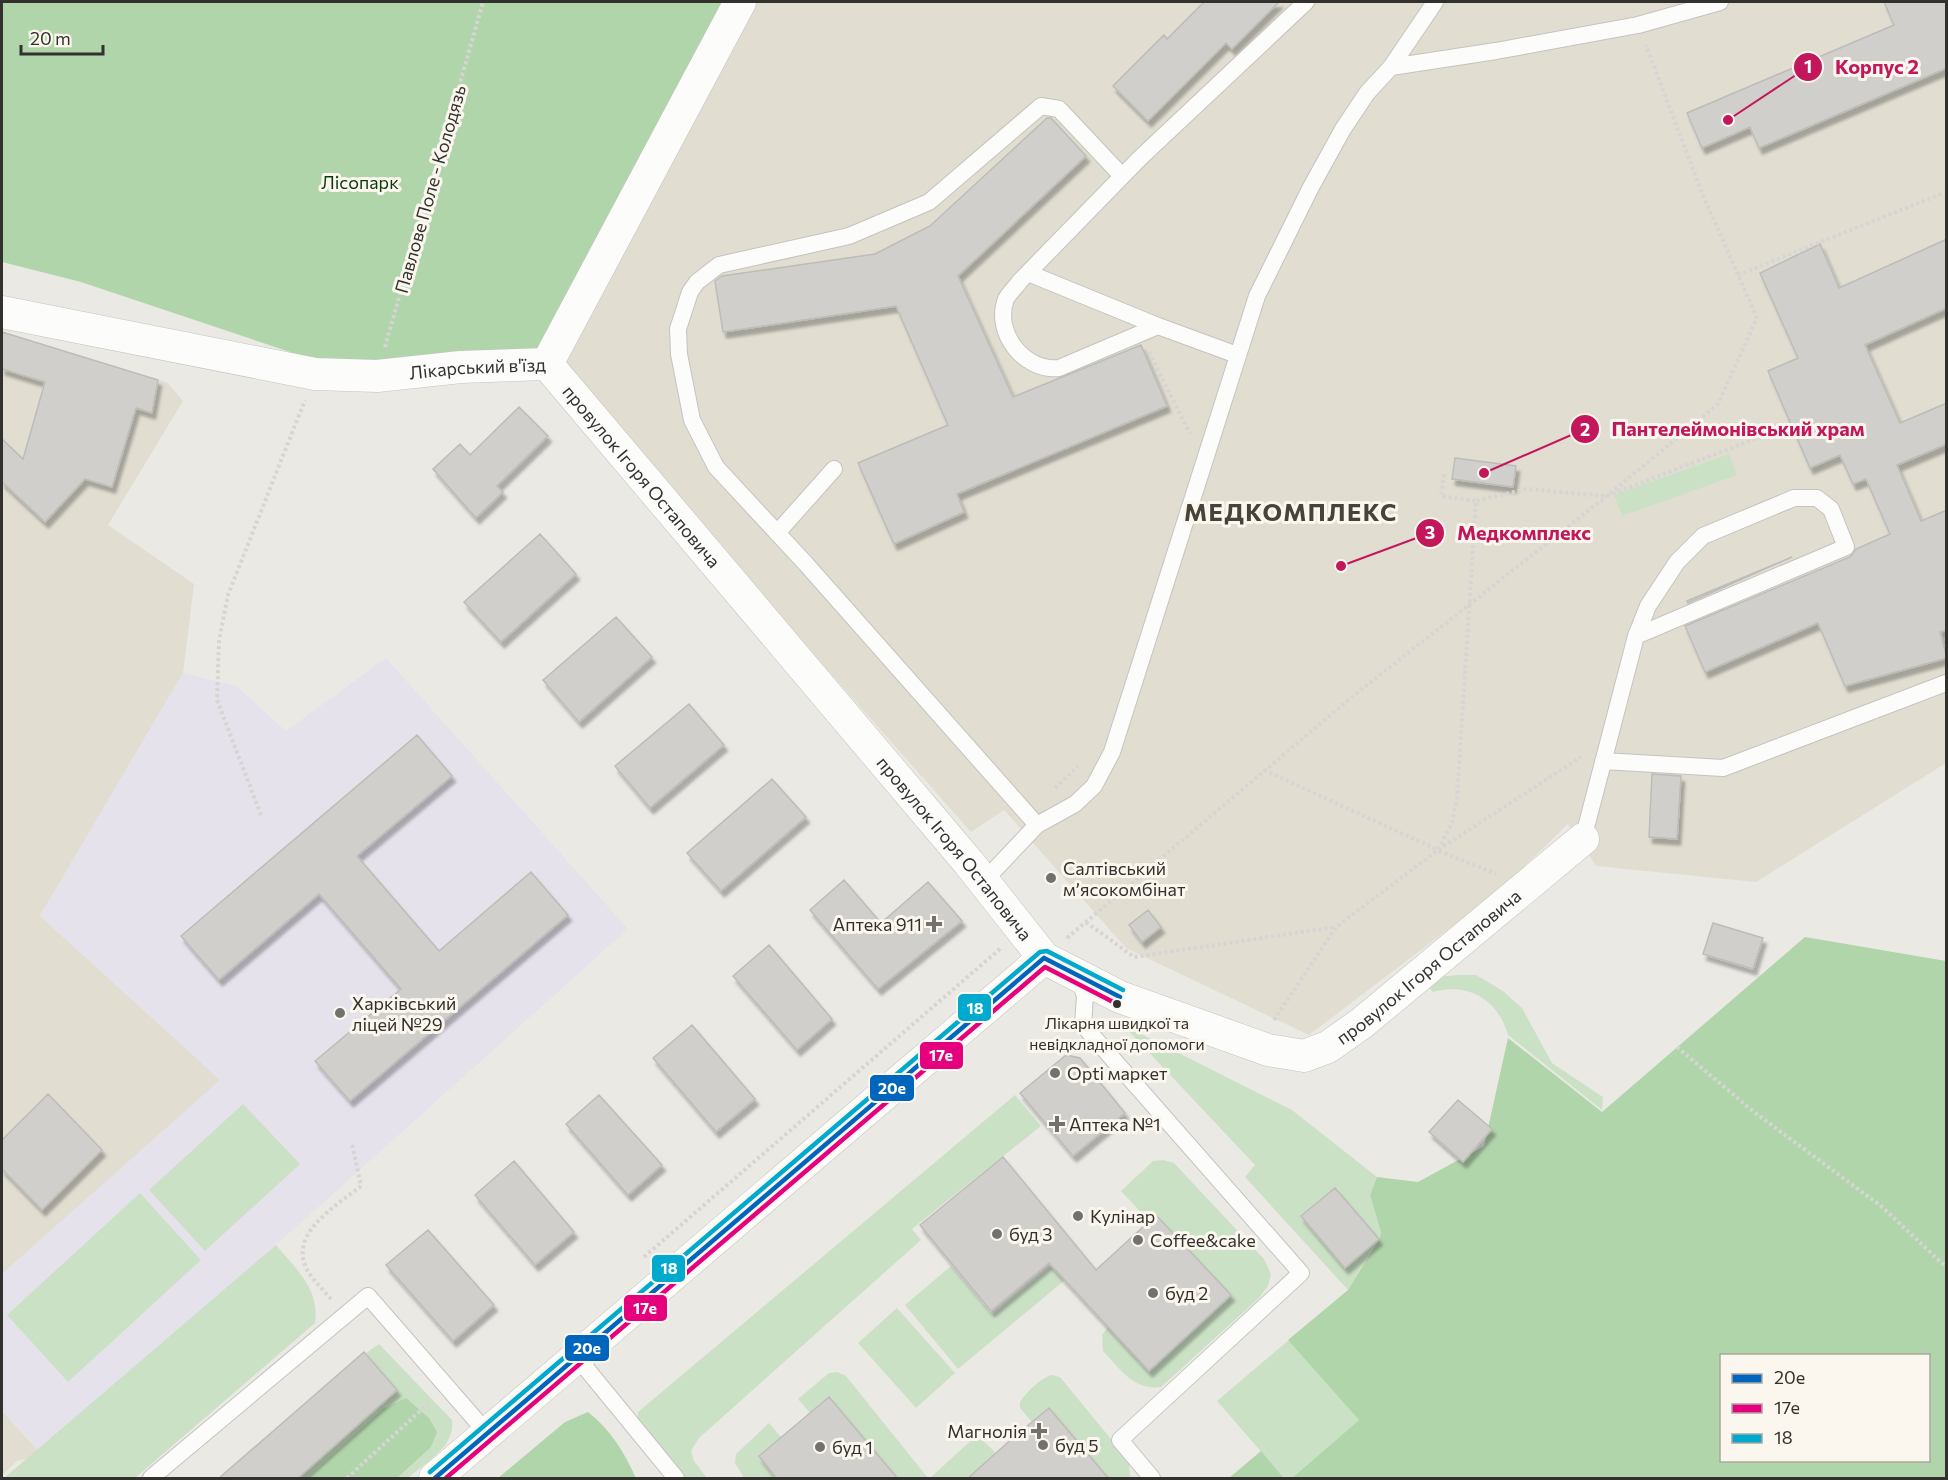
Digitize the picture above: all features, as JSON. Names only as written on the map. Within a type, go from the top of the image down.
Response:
[{"type":"street","name":"Лікарський в'їзд","points":[[2,312],[315,374],[376,376],[461,368],[547,364],[740,2]]},
{"type":"street","name":"провулок Ігоря Остаповича","points":[[547,364],[984,881],[1044,958],[1120,997],[1257,1046],[1291,1056],[1304,1056],[1328,1047],[1362,1023],[1582,839]]},
{"type":"street","points":[[435,1479],[576,1356],[1044,958]]},
{"type":"lane","points":[[1158,326],[1059,368],[1039,367],[1024,359],[1013,347],[1004,318],[1006,298],[1122,176],[1305,2]]},
{"type":"lane","points":[[984,881],[1032,819],[1075,804],[1094,786],[1112,752],[1237,355],[1262,286],[1311,187],[1343,129],[1367,93],[1391,67],[1435,2]]},
{"type":"lane","points":[[1391,67],[1496,51],[1638,25],[1720,2]]},
{"type":"lane","points":[[1032,819],[716,467],[692,420],[679,354],[678,329],[690,292],[697,282],[719,265],[849,236],[929,202],[1041,106],[1059,109],[1122,176]]},
{"type":"lane","points":[[1028,273],[1158,326],[1237,355]]},
{"type":"lane","points":[[777,533],[834,469]]},
{"type":"lane","points":[[1582,839],[1636,636],[1648,606],[1677,562],[1703,536],[1794,498],[1816,498],[1831,509],[1846,548],[1636,636]]},
{"type":"lane","points":[[1603,761],[1724,768],[1947,683]]},
{"type":"lane","points":[[1078,975],[1085,996],[1083,1025],[1301,1273],[1120,1440],[1152,1479]]},
{"type":"lane","points":[[151,1479],[368,1296],[487,1433]]},
{"type":"lane","points":[[576,1356],[676,1479]]},
{"type":"path","name":"Павлове Поле - Колодязь","points":[[376,376],[483,2]]},
{"type":"path","points":[[1044,958],[1347,701],[1607,496],[1718,404],[1757,318],[1702,193],[1638,25]]},
{"type":"path","points":[[1738,275],[1947,192]]},
{"type":"path","points":[[1141,334],[1191,437]]},
{"type":"path","points":[[261,815],[217,700],[219,640],[228,595],[315,374]]},
{"type":"path","points":[[1444,474],[1441,496],[1476,501],[1526,489],[1607,496],[1791,425]]},
{"type":"path","points":[[1438,850],[1452,823],[1457,798],[1476,501]]},
{"type":"path","points":[[1257,1046],[1336,927],[1438,850],[1609,739]]},
{"type":"path","points":[[1032,819],[1086,758]]},
{"type":"path","points":[[1264,770],[1438,850],[1526,886]]},
{"type":"path","points":[[1086,922],[1134,957],[1336,927]]},
{"type":"path","points":[[636,1263],[1022,930]]},
{"type":"path","points":[[1677,1047],[1754,1112],[1881,1206],[1947,1267]]},
{"type":"path","points":[[345,1315],[309,1272],[301,1251],[308,1232],[361,1186],[352,1144]]},
{"type":"path","points":[[348,1479],[447,1387]]},
{"type":"shaded area","name":"МЕДКОМПЛЕКС","points":[[753,2],[1946,2],[1946,763],[1756,882],[1596,866],[1568,824],[1501,889],[1309,1035],[1126,948],[1004,810],[971,832],[561,369]]},
{"type":"shaded area","points":[[2,332],[168,383],[183,401],[108,525],[194,584],[183,673],[40,916],[221,1080],[2,1274]]},
{"type":"shaded area","name":"Харківський ліцей №29","points":[[386,658],[628,929],[42,1455],[2,1411],[2,1274],[220,1080],[40,916],[183,673],[236,686],[286,731]]},
{"type":"shaded area","points":[[2,1411],[42,1455],[17,1461],[2,1475]]},
{"type":"green space","name":"Лісопарк","points":[[2,2],[723,2],[537,349],[358,365],[317,361],[81,282],[2,262]]},
{"type":"green space","points":[[1729,454],[1737,475],[1622,516],[1614,495]]},
{"type":"green space","points":[[1805,937],[1946,961],[1946,1478],[1292,1478],[1359,1420],[1288,1340],[1348,1290],[1379,1239],[1381,1233],[1370,1195],[1377,1177],[1418,1182],[1484,1146],[1508,1038],[1602,1112]]},
{"type":"green space","points":[[1476,975],[1503,991],[1522,1008],[1552,1063],[1603,1097],[1602,1110],[1508,1035],[1497,1012],[1489,1003],[1470,992],[1446,990],[1433,992],[1427,986],[1438,977]]},
{"type":"green space","points":[[1123,1025],[1292,1110],[1377,1177],[1370,1195],[1381,1234],[1348,1290],[1245,1177],[1255,1165]]},
{"type":"green space","points":[[1015,1095],[1041,1126],[912,1229],[921,1240],[699,1438],[691,1451],[694,1461],[707,1478],[682,1478],[638,1420],[638,1412]]},
{"type":"green space","points":[[243,1104],[300,1164],[205,1251],[149,1190]]},
{"type":"green space","points":[[1163,1160],[1174,1163],[1264,1259],[1271,1274],[1268,1286],[1258,1299],[1161,1387],[1151,1387],[1143,1386],[1128,1377],[1103,1351],[1102,1335],[1108,1327],[1149,1371],[1231,1295],[1157,1215],[1149,1221],[1121,1191],[1153,1161]]},
{"type":"green space","points":[[140,1193],[201,1260],[68,1382],[7,1315]]},
{"type":"green space","points":[[276,1245],[305,1280],[310,1290],[316,1311],[315,1323],[135,1478],[4,1478]]},
{"type":"green space","points":[[1052,1265],[1065,1280],[958,1369],[905,1305],[951,1266],[992,1315]]},
{"type":"green space","points":[[897,1308],[955,1373],[916,1408],[858,1343]]},
{"type":"green space","points":[[1290,1339],[1359,1420],[1292,1478],[1284,1478],[1217,1401]]},
{"type":"green space","points":[[379,1344],[452,1420],[452,1429],[445,1446],[408,1478],[297,1478],[396,1390],[366,1353]]},
{"type":"green space","points":[[837,1372],[846,1376],[928,1478],[898,1478],[829,1397],[810,1413],[798,1399],[829,1373]]},
{"type":"green space","points":[[1052,1375],[1060,1377],[1129,1461],[1130,1478],[1103,1478],[1106,1475],[1049,1408],[1032,1422],[1020,1408],[1020,1402],[1030,1390],[1038,1382]]},
{"type":"green space","points":[[406,1398],[429,1418],[437,1432],[431,1447],[397,1478],[307,1478],[383,1409]]},
{"type":"green space","points":[[588,1412],[604,1426],[616,1442],[636,1478],[498,1478],[565,1422]]},
{"type":"green space","points":[[769,1423],[781,1437],[759,1456],[777,1478],[744,1478],[735,1463],[736,1454]]},
{"type":"green space","points":[[977,1435],[996,1453],[970,1478],[930,1478]]},
{"type":"green space","points":[[1261,1451],[1284,1478],[1229,1478]]},
{"type":"building","points":[[1204,2],[1279,2],[1232,49],[1226,43],[1148,121],[1113,86],[1164,35],[1167,39]]},
{"type":"building","points":[[1884,2],[1947,2],[1947,68],[1759,148],[1750,127],[1702,148],[1687,113],[1894,25]]},
{"type":"building","points":[[1047,118],[1051,118],[1086,156],[958,276],[1013,397],[1141,345],[1167,406],[957,494],[964,512],[894,544],[858,463],[948,425],[896,306],[723,332],[715,281],[722,276],[875,254],[930,226]]},
{"type":"building","points":[[1947,239],[1947,308],[1865,345],[1900,423],[1947,403],[1947,444],[1897,465],[1921,521],[1947,510],[1947,630],[1940,632],[1947,658],[1845,686],[1818,623],[1705,672],[1685,626],[1850,557],[1856,549],[1890,534],[1866,479],[1853,484],[1840,455],[1810,468],[1768,371],[1798,358],[1760,273],[1820,244],[1839,288]]},
{"type":"building","points":[[2,332],[158,380],[152,413],[136,408],[112,487],[85,479],[45,522],[2,482],[2,439],[23,459],[45,382],[2,369]]},
{"type":"building","points":[[519,407],[548,436],[497,486],[503,492],[476,518],[433,469],[460,444],[470,455]]},
{"type":"building","points":[[1455,458],[1516,466],[1513,487],[1452,479]]},
{"type":"building","points":[[540,534],[576,574],[501,642],[464,602]]},
{"type":"building","points":[[1792,557],[1688,603],[1687,601]]},
{"type":"building","points":[[616,617],[652,657],[579,722],[543,680]]},
{"type":"building","points":[[689,704],[724,745],[650,808],[615,766]]},
{"type":"building","points":[[417,735],[452,776],[357,856],[439,951],[531,872],[568,915],[350,1101],[315,1061],[401,989],[319,894],[219,980],[181,936]]},
{"type":"building","points":[[1652,774],[1681,776],[1677,839],[1649,837]]},
{"type":"building","points":[[772,779],[806,817],[721,891],[687,853]]},
{"type":"building","points":[[844,880],[881,923],[928,882],[962,921],[878,989],[810,910]]},
{"type":"building","points":[[1148,910],[1161,927],[1142,942],[1129,925]]},
{"type":"building","points":[[1713,923],[1763,938],[1753,969],[1703,954]]},
{"type":"building","points":[[769,945],[832,1019],[797,1050],[733,976]]},
{"type":"building","points":[[692,1025],[755,1099],[716,1132],[653,1058]]},
{"type":"building","points":[[1066,1055],[1080,1058],[1125,1113],[1073,1156],[1020,1093]]},
{"type":"building","points":[[48,1094],[102,1150],[42,1210],[2,1169],[2,1140]]},
{"type":"building","points":[[599,1095],[662,1165],[628,1195],[566,1124]]},
{"type":"building","points":[[1458,1100],[1492,1129],[1463,1162],[1429,1132]]},
{"type":"building","points":[[1003,1157],[1096,1270],[1156,1215],[1231,1295],[1149,1371],[1049,1263],[991,1311],[920,1225]]},
{"type":"building","points":[[514,1161],[574,1232],[535,1265],[475,1195]]},
{"type":"building","points":[[1335,1188],[1379,1239],[1345,1268],[1301,1216]]},
{"type":"building","points":[[428,1230],[494,1305],[453,1341],[386,1265]]},
{"type":"building","points":[[364,1352],[397,1390],[297,1479],[218,1479]]},
{"type":"building","name":"буд 1","points":[[829,1397],[898,1479],[777,1479],[759,1456]]},
{"type":"building","name":"буд 5","points":[[1049,1408],[1109,1479],[967,1479],[1015,1436]]},
{"type":"transit line","name":"18","points":[[430,1472],[1040,952],[1047,951],[1123,990]]},
{"type":"transit line","name":"20е","points":[[1044,958],[1120,997]]},
{"type":"transit line","name":"20е","points":[[435,1478],[1044,958]]},
{"type":"transit line","name":"17е","points":[[446,1478],[1045,967],[1117,1004]]},
{"type":"place","name":"Корпус 2","points":[[1728,120]]},
{"type":"place","name":"Пантелеймонівський храм","points":[[1484,473]]},
{"type":"place","name":"Медкомплекс","points":[[1341,566]]},
{"type":"place","name":"Салтівський мʼясокомбінат","points":[[1051,878]]},
{"type":"place","name":"Аптека 911","points":[[934,924]]},
{"type":"place","name":"Лікарня швидкої та невідкладної допомоги","points":[[1117,1004]]},
{"type":"place","name":"Харківський ліцей №29","points":[[340,1013]]},
{"type":"place","name":"Opti маркет","points":[[1055,1073]]},
{"type":"place","name":"Аптека №1","points":[[1057,1124]]},
{"type":"place","name":"Кулінар","points":[[1078,1216]]},
{"type":"place","name":"буд 3","points":[[997,1234]]},
{"type":"place","name":"Coffee&cake","points":[[1138,1240]]},
{"type":"place","name":"буд 2","points":[[1153,1293]]},
{"type":"place","name":"Магнолія","points":[[1039,1431]]},
{"type":"place","name":"буд 5","points":[[1043,1445]]},
{"type":"place","name":"буд 1","points":[[820,1447]]},
{"type":"district","name":"МЕДКОМПЛЕКС","points":[[1291,511]]}]
